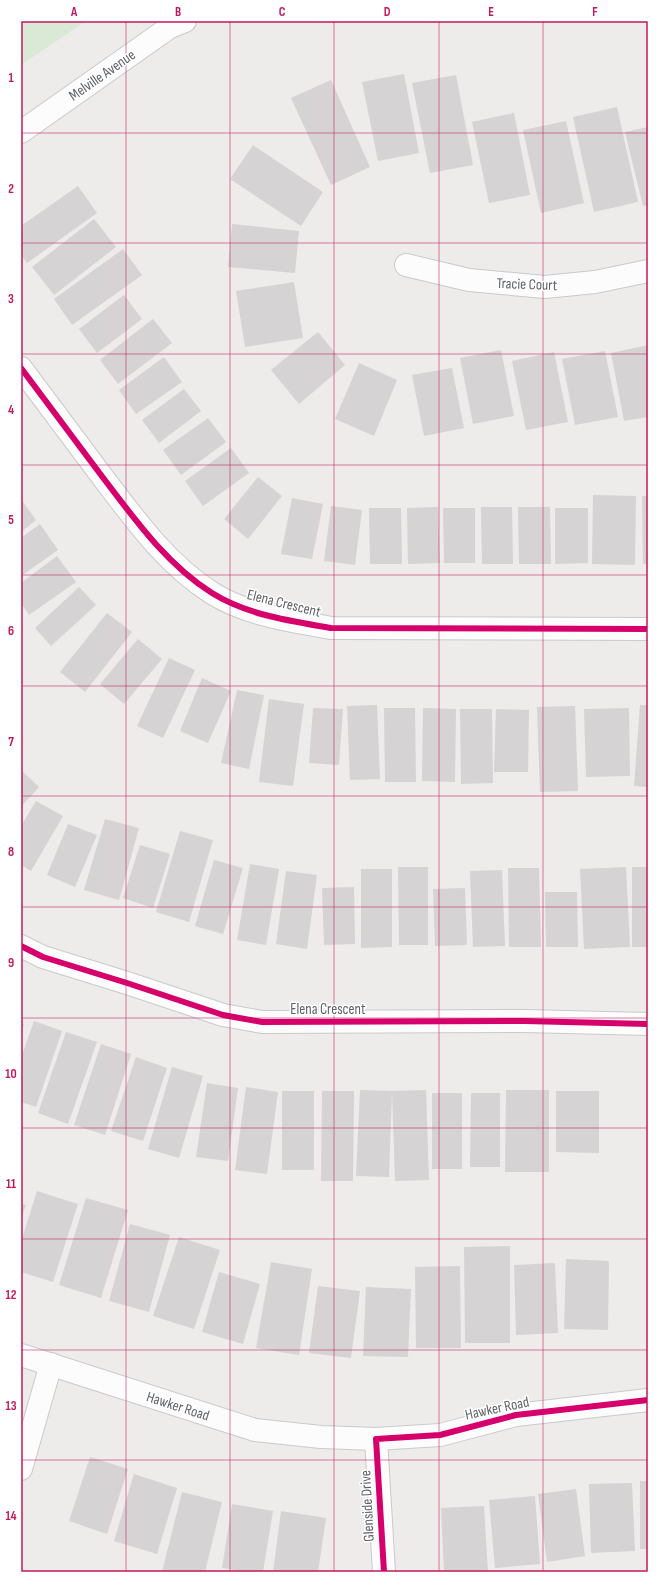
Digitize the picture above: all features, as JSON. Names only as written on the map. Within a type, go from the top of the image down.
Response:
[{"type":"street","name":"Melville Avenue","points":[[21,132],[170,27],[185,21]]},
{"type":"street","name":"Tracie Court","points":[[406,266],[469,280],[545,287],[595,282],[648,271]]},
{"type":"street","name":"Elena Crescent","points":[[21,368],[137,522],[177,566],[213,593],[245,608],[288,621],[331,628],[648,629]]},
{"type":"street","name":"Elena Crescent","points":[[21,946],[43,957],[128,983],[223,1015],[262,1022],[524,1021],[648,1024]]},
{"type":"street","name":"Hawker Road","points":[[21,1355],[255,1430],[321,1437],[376,1439],[440,1435],[516,1415],[648,1400]]},
{"type":"street","points":[[21,1469],[51,1364]]},
{"type":"street","name":"Glenside Drive","points":[[376,1439],[384,1572]]},
{"type":"green space","points":[[21,21],[86,21],[21,65]]},
{"type":"building","points":[[404,74],[419,153],[378,161],[362,82]]},
{"type":"building","points":[[456,75],[473,165],[430,173],[412,83]]},
{"type":"building","points":[[331,80],[370,167],[331,185],[291,98]]},
{"type":"building","points":[[617,107],[638,202],[594,212],[573,117]]},
{"type":"building","points":[[514,113],[530,195],[489,203],[472,122]]},
{"type":"building","points":[[566,121],[584,203],[541,213],[523,130]]},
{"type":"building","points":[[648,127],[648,205],[643,206],[625,132]]},
{"type":"building","points":[[253,145],[323,192],[301,226],[230,179]]},
{"type":"building","points":[[78,186],[97,213],[27,263],[21,254],[21,226]]},
{"type":"building","points":[[94,219],[116,247],[54,295],[32,267]]},
{"type":"building","points":[[232,224],[299,231],[295,273],[228,267]]},
{"type":"building","points":[[123,249],[142,275],[72,325],[54,299]]},
{"type":"building","points":[[294,282],[303,338],[245,347],[236,291]]},
{"type":"building","points":[[124,295],[142,319],[97,353],[79,329]]},
{"type":"building","points":[[153,319],[172,343],[118,384],[100,360]]},
{"type":"building","points":[[318,332],[345,365],[299,404],[271,370]]},
{"type":"building","points":[[648,345],[648,417],[624,421],[611,353]]},
{"type":"building","points":[[501,350],[514,416],[473,424],[460,358]]},
{"type":"building","points":[[605,351],[618,417],[575,425],[562,359]]},
{"type":"building","points":[[554,352],[568,422],[526,430],[512,361]]},
{"type":"building","points":[[164,357],[182,382],[136,414],[119,390]]},
{"type":"building","points":[[359,363],[397,380],[374,436],[335,419]]},
{"type":"building","points":[[452,368],[464,428],[424,436],[412,375]]},
{"type":"building","points":[[184,389],[201,411],[159,443],[142,420]]},
{"type":"building","points":[[208,418],[226,442],[181,475],[163,450]]},
{"type":"building","points":[[231,448],[249,473],[203,506],[185,481]]},
{"type":"building","points":[[258,477],[282,496],[248,539],[224,519]]},
{"type":"building","points":[[593,495],[636,496],[635,565],[592,564]]},
{"type":"building","points":[[642,496],[648,496],[648,564],[643,564]]},
{"type":"building","points":[[292,498],[323,504],[312,559],[281,554]]},
{"type":"building","points":[[21,499],[36,520],[21,532]]},
{"type":"building","points":[[331,506],[362,510],[355,565],[324,561]]},
{"type":"building","points":[[438,507],[440,563],[408,564],[407,508]]},
{"type":"building","points":[[481,507],[512,507],[513,564],[482,564]]},
{"type":"building","points":[[518,507],[550,507],[551,564],[519,564]]},
{"type":"building","points":[[369,508],[401,508],[402,564],[370,564]]},
{"type":"building","points":[[443,508],[475,508],[475,563],[444,563]]},
{"type":"building","points":[[555,508],[588,508],[588,563],[555,564]]},
{"type":"building","points":[[40,524],[58,550],[21,576],[21,538]]},
{"type":"building","points":[[57,556],[76,582],[29,615],[21,603],[21,583]]},
{"type":"building","points":[[79,587],[96,605],[51,646],[35,628]]},
{"type":"building","points":[[107,613],[132,632],[85,692],[60,672]]},
{"type":"building","points":[[138,639],[162,659],[124,704],[100,684]]},
{"type":"building","points":[[169,658],[195,670],[163,738],[137,726]]},
{"type":"building","points":[[202,678],[231,691],[208,743],[180,731]]},
{"type":"building","points":[[237,690],[264,695],[249,769],[221,763]]},
{"type":"building","points":[[269,699],[304,704],[293,786],[259,782]]},
{"type":"building","points":[[377,705],[380,779],[350,780],[347,706]]},
{"type":"building","points":[[640,705],[648,705],[648,787],[634,786]]},
{"type":"building","points":[[575,706],[578,791],[540,792],[537,707]]},
{"type":"building","points":[[313,708],[343,709],[339,765],[309,763]]},
{"type":"building","points":[[384,708],[415,708],[416,782],[385,782]]},
{"type":"building","points":[[423,708],[456,709],[455,782],[422,781]]},
{"type":"building","points":[[629,708],[630,776],[586,777],[584,709]]},
{"type":"building","points":[[460,709],[492,709],[493,783],[461,784]]},
{"type":"building","points":[[496,709],[529,710],[528,772],[494,772]]},
{"type":"building","points":[[21,770],[39,787],[21,807]]},
{"type":"building","points":[[36,801],[63,816],[31,871],[21,865],[21,826]]},
{"type":"building","points":[[105,819],[139,828],[119,900],[84,890]]},
{"type":"building","points":[[68,824],[97,835],[75,887],[47,875]]},
{"type":"building","points":[[180,831],[213,840],[189,922],[156,912]]},
{"type":"building","points":[[140,845],[170,854],[153,908],[123,898]]},
{"type":"building","points":[[214,860],[243,868],[223,934],[195,926]]},
{"type":"building","points":[[250,864],[279,869],[266,945],[237,940]]},
{"type":"building","points":[[398,867],[428,867],[428,945],[399,945]]},
{"type":"building","points":[[626,867],[630,947],[584,949],[580,869]]},
{"type":"building","points":[[632,867],[648,867],[648,947],[632,947]]},
{"type":"building","points":[[508,868],[539,868],[541,947],[509,947]]},
{"type":"building","points":[[361,869],[392,869],[392,947],[361,948]]},
{"type":"building","points":[[502,870],[505,946],[473,947],[470,871]]},
{"type":"building","points":[[286,871],[317,875],[307,949],[276,944]]},
{"type":"building","points":[[354,887],[355,944],[324,945],[322,888]]},
{"type":"building","points":[[465,888],[467,945],[435,946],[433,889]]},
{"type":"building","points":[[545,892],[577,892],[578,947],[546,947]]},
{"type":"building","points":[[34,1021],[62,1031],[36,1107],[21,1102],[21,1058]]},
{"type":"building","points":[[21,1023],[24,1024],[21,1033]]},
{"type":"building","points":[[66,1032],[97,1042],[68,1124],[38,1113]]},
{"type":"building","points":[[101,1044],[131,1054],[105,1135],[74,1125]]},
{"type":"building","points":[[136,1057],[167,1068],[143,1141],[111,1131]]},
{"type":"building","points":[[172,1067],[203,1076],[179,1158],[148,1149]]},
{"type":"building","points":[[207,1083],[238,1088],[228,1161],[196,1157]]},
{"type":"building","points":[[246,1087],[278,1092],[267,1174],[235,1170]]},
{"type":"building","points":[[360,1090],[392,1091],[389,1177],[356,1176]]},
{"type":"building","points":[[426,1090],[429,1180],[395,1181],[392,1091]]},
{"type":"building","points":[[506,1090],[549,1090],[549,1172],[505,1172]]},
{"type":"building","points":[[282,1091],[314,1091],[314,1170],[282,1170]]},
{"type":"building","points":[[322,1091],[354,1091],[353,1181],[321,1181]]},
{"type":"building","points":[[556,1091],[599,1091],[599,1153],[556,1152]]},
{"type":"building","points":[[432,1093],[462,1093],[462,1169],[432,1169]]},
{"type":"building","points":[[471,1093],[500,1093],[500,1167],[470,1167]]},
{"type":"building","points":[[37,1191],[78,1204],[53,1282],[21,1272],[21,1242]]},
{"type":"building","points":[[86,1198],[128,1210],[101,1298],[59,1285]]},
{"type":"building","points":[[21,1204],[26,1205],[21,1218]]},
{"type":"building","points":[[130,1224],[170,1235],[149,1312],[109,1301]]},
{"type":"building","points":[[179,1237],[220,1250],[194,1329],[153,1316]]},
{"type":"building","points":[[510,1246],[510,1343],[465,1343],[464,1247]]},
{"type":"building","points":[[566,1259],[609,1261],[608,1330],[564,1329]]},
{"type":"building","points":[[271,1262],[312,1269],[299,1355],[256,1348]]},
{"type":"building","points":[[555,1263],[558,1333],[516,1335],[514,1265]]},
{"type":"building","points":[[460,1266],[461,1348],[416,1348],[415,1267]]},
{"type":"building","points":[[219,1272],[260,1284],[243,1344],[202,1332]]},
{"type":"building","points":[[318,1286],[360,1291],[351,1358],[309,1353]]},
{"type":"building","points":[[366,1287],[411,1289],[408,1357],[363,1356]]},
{"type":"building","points":[[90,1457],[128,1469],[107,1534],[69,1521]]},
{"type":"building","points":[[134,1474],[177,1488],[157,1554],[114,1541]]},
{"type":"building","points":[[640,1481],[648,1481],[648,1549],[640,1549]]},
{"type":"building","points":[[632,1483],[635,1551],[591,1553],[589,1484]]},
{"type":"building","points":[[576,1489],[585,1556],[547,1562],[538,1494]]},
{"type":"building","points":[[182,1492],[222,1502],[205,1572],[162,1572]]},
{"type":"building","points":[[535,1496],[540,1564],[495,1568],[489,1500]]},
{"type":"building","points":[[232,1504],[273,1511],[263,1572],[248,1572],[222,1568]]},
{"type":"building","points":[[484,1506],[488,1572],[444,1572],[441,1508]]},
{"type":"building","points":[[281,1511],[326,1518],[318,1572],[273,1572]]},
{"type":"cycle path","points":[[21,368],[113,491],[151,539],[195,581],[212,593],[240,607],[254,612],[300,623],[331,628],[648,629]]},
{"type":"cycle path","points":[[21,946],[43,957],[223,1015],[262,1022],[524,1021],[648,1024]]},
{"type":"cycle path","points":[[384,1572],[376,1439],[440,1435],[516,1415],[648,1400]]}]
